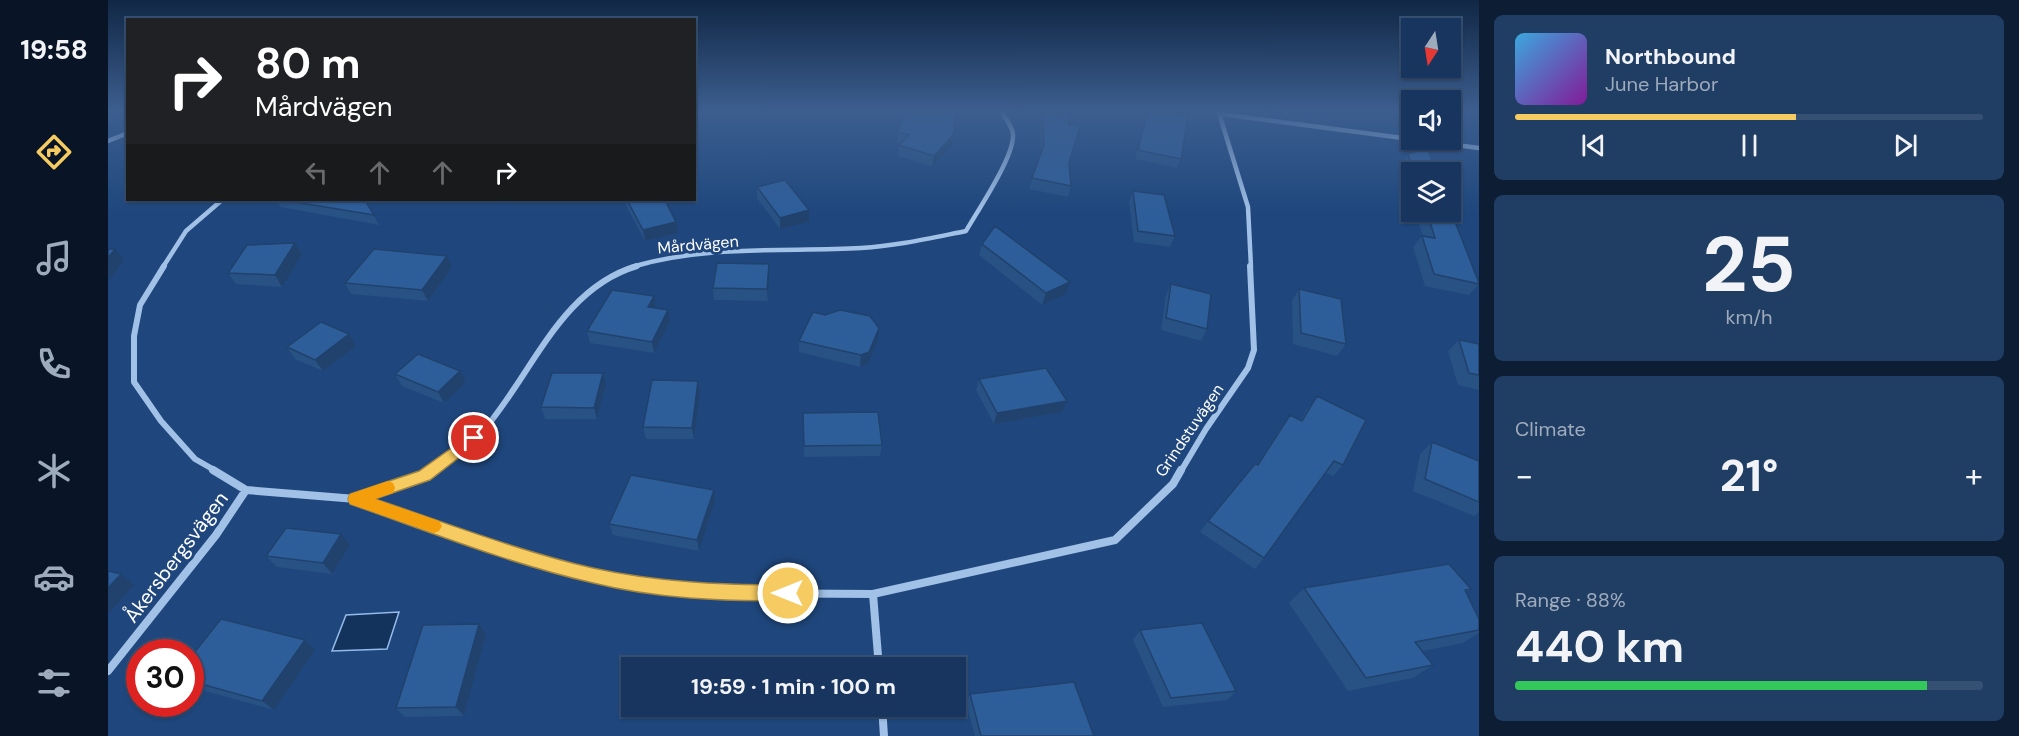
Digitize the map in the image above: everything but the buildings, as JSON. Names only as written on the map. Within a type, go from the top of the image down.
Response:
[{"type":"street","name":"Mårdvägen","points":[[356,499],[424,475],[462,449],[486,427],[554,330],[590,291],[620,271],[686,255],[864,248],[903,244],[966,231],[997,175],[1011,144]]},
{"type":"street","name":"Grindstuvägen","points":[[356,499],[511,552],[594,576],[703,593],[873,594],[1115,540],[1173,484],[1206,429],[1248,368],[1254,350],[1248,207],[1229,144]]},
{"type":"street","points":[[1453,144],[1479,148]]},
{"type":"street","points":[[221,201],[186,231],[140,305],[134,336],[134,382],[161,421],[195,459],[246,490],[356,499]]},
{"type":"street","name":"Åkersbergsvägen","points":[[108,671],[216,535],[246,490]]},
{"type":"street","points":[[873,594],[878,657]]},
{"type":"street","points":[[883,717],[884,736]]},
{"type":"water","points":[[399,612],[387,649],[332,651],[346,615]]},
{"type":"slow traffic","points":[[388,488],[356,499],[434,526]]},
{"type":"route","points":[[474,438],[424,475],[356,499],[511,552],[594,576],[703,593],[788,593]]}]
